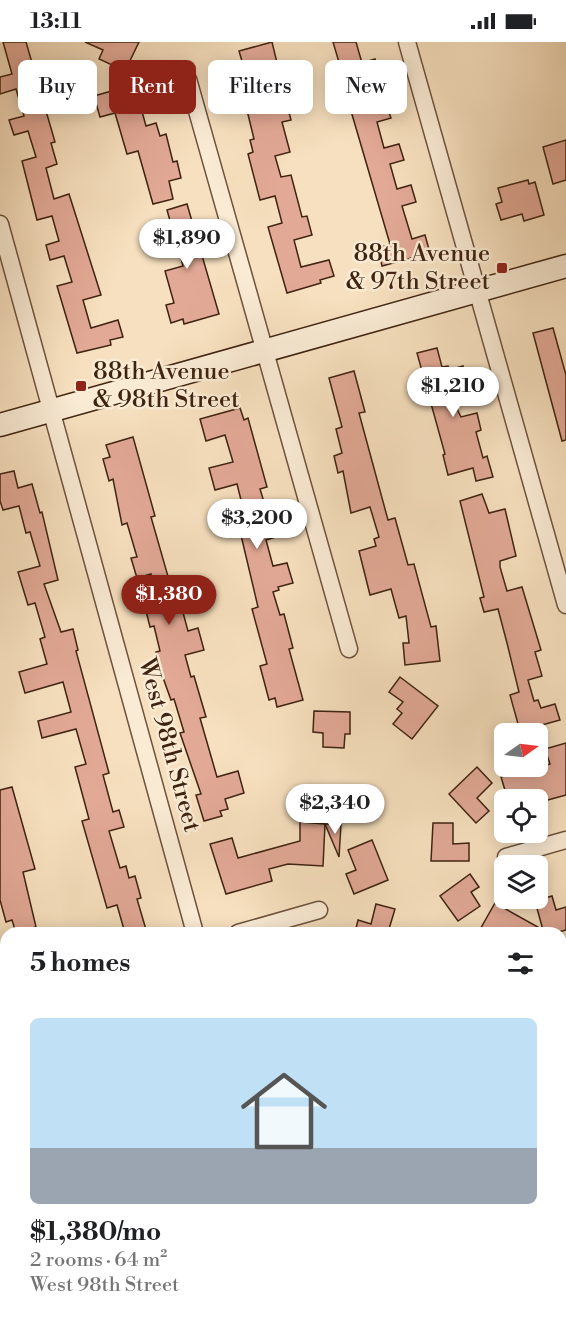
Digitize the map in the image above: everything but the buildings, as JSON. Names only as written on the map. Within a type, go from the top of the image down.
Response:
[{"type":"street","points":[[407,42],[566,605]]},
{"type":"street","points":[[196,107],[349,649]]},
{"type":"street","name":"West 98th Street","points":[[0,224],[193,927]]},
{"type":"street","points":[[0,425],[566,266]]},
{"type":"street","points":[[513,855],[566,840]]},
{"type":"street","points":[[259,927],[319,910]]},
{"type":"place","name":"88th Avenue & 97th Street","points":[[502,268]]},
{"type":"place","name":"88th Avenue & 98th Street","points":[[81,386]]}]
